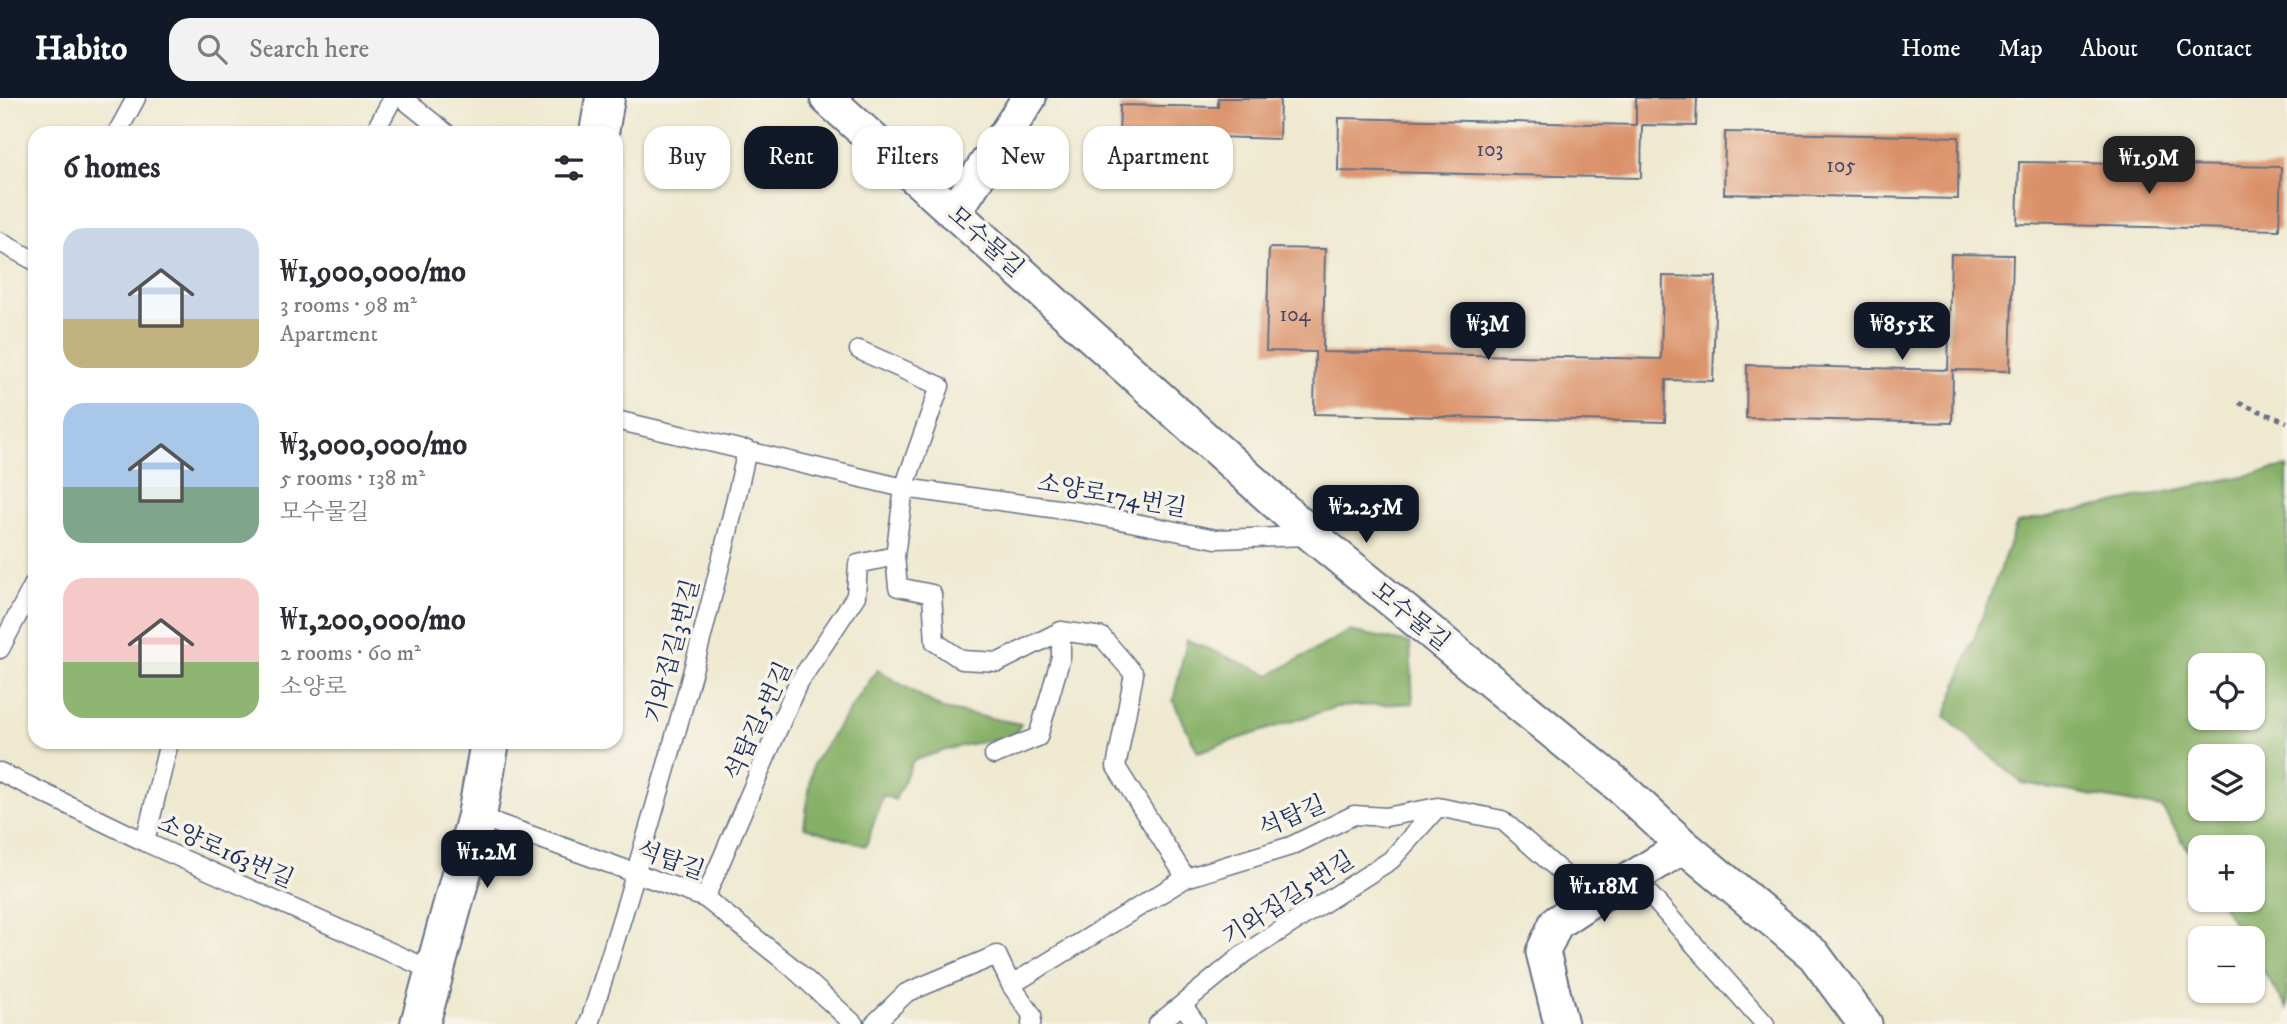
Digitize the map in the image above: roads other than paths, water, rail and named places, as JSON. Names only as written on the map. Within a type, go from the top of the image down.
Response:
[{"type":"street","points":[[600,126],[605,98]]},
{"type":"street","name":"모수물길","points":[[827,98],[1313,536],[1618,785],[1684,846],[1814,955],[1865,1024]]},
{"type":"street","points":[[954,213],[1030,98]]},
{"type":"street","points":[[420,1024],[477,816],[489,749]]},
{"type":"street","points":[[1561,1024],[1543,952],[1556,923],[1684,846]]},
{"type":"lane","points":[[121,126],[136,98]]},
{"type":"lane","points":[[378,126],[393,98]]},
{"type":"lane","points":[[402,98],[437,126]]},
{"type":"lane","points":[[0,242],[28,257]]},
{"type":"lane","points":[[859,350],[940,386],[904,488],[895,556],[898,587],[932,594],[935,642],[962,660],[999,662],[1061,631],[1102,637],[1134,674],[1116,766],[1186,878]]},
{"type":"lane","name":"소양로174번길","points":[[623,422],[904,488],[1080,512],[1216,539],[1313,536]]},
{"type":"lane","name":"기와집길3번길","points":[[589,1024],[636,874],[723,556],[747,450]]},
{"type":"lane","name":"석탑길5번길","points":[[705,898],[797,685],[856,596],[858,564],[895,556]]},
{"type":"lane","points":[[0,649],[28,595]]},
{"type":"lane","points":[[994,755],[1038,737],[1061,657],[1061,631]]},
{"type":"lane","points":[[145,842],[167,749]]},
{"type":"lane","name":"소양로163번길","points":[[0,772],[145,842],[433,971]]},
{"type":"lane","name":"석탑길","points":[[1011,985],[1186,878],[1291,846],[1354,815],[1386,817],[1438,807],[1502,820],[1592,900]]},
{"type":"lane","name":"기와집길5번길","points":[[1158,1024],[1244,954],[1391,860],[1438,807]]},
{"type":"lane","name":"석탑길","points":[[477,816],[705,898],[792,967],[854,1024]]},
{"type":"lane","points":[[1634,877],[1765,1024]]},
{"type":"lane","points":[[874,1024],[906,993],[997,955],[1011,985],[1032,1015],[1031,1024]]},
{"type":"lane","points":[[1183,1006],[1196,1024]]}]
